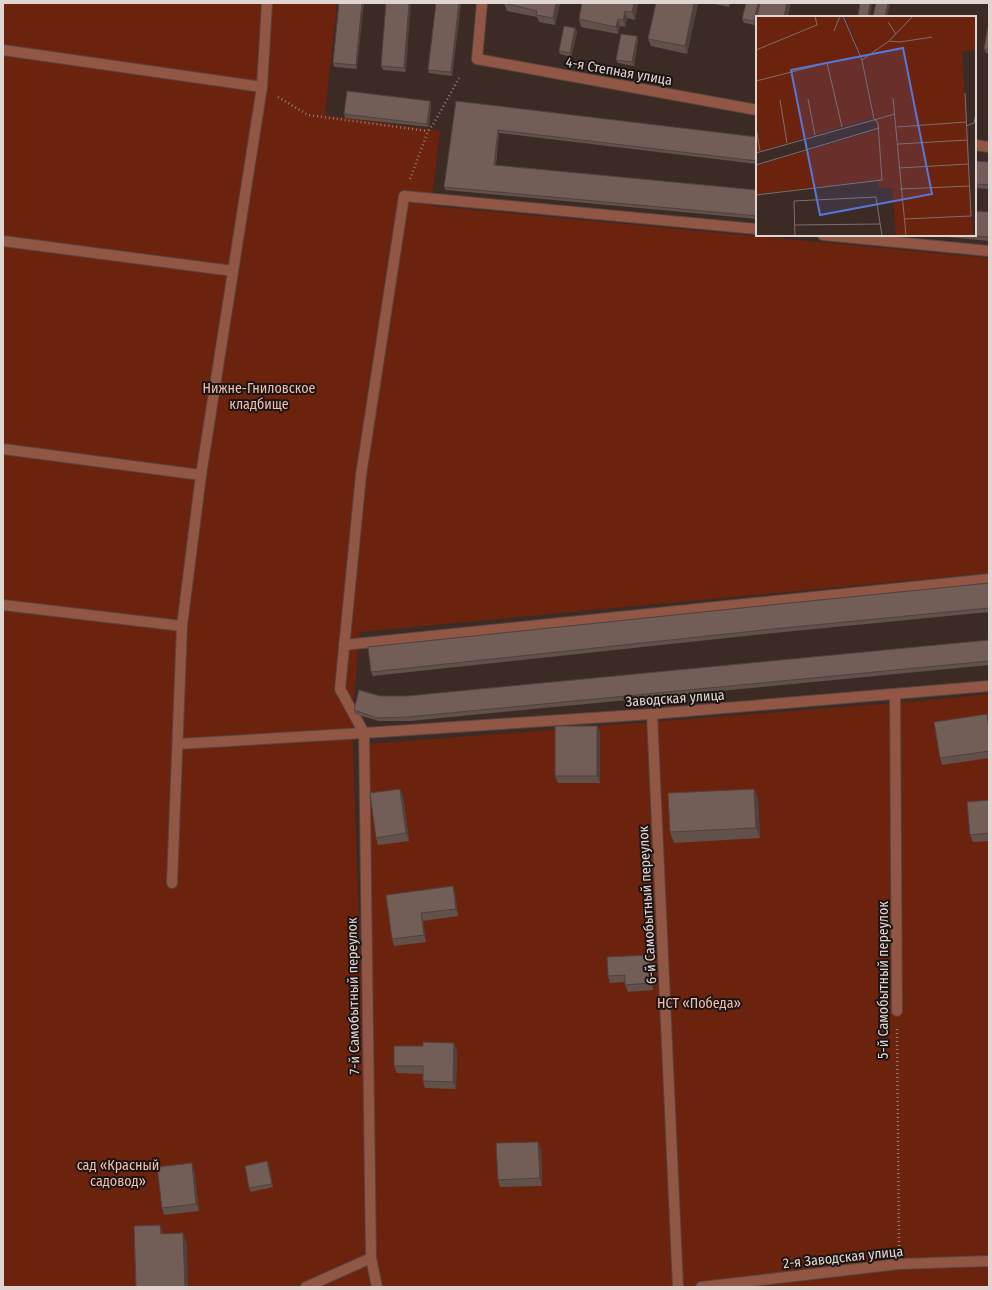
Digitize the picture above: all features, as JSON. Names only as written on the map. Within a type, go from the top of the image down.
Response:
[{"type":"street","points":[[172,883],[182,626],[201,475],[262,87],[267,3]]},
{"type":"street","name":"4-я Степная улица","points":[[482,3],[476,59],[756,110]]},
{"type":"street","points":[[3,50],[262,87]]},
{"type":"street","points":[[976,145],[989,147]]},
{"type":"street","points":[[364,733],[340,689],[361,475],[404,196],[756,229]]},
{"type":"street","points":[[833,236],[989,251]]},
{"type":"street","points":[[3,241],[233,271]]},
{"type":"street","points":[[3,449],[201,475]]},
{"type":"street","points":[[344,645],[989,578]]},
{"type":"street","points":[[3,606],[182,626]]},
{"type":"street","name":"Заводская улица","points":[[178,744],[652,714],[989,686]]},
{"type":"street","name":"5-й Самобытный переулок","points":[[895,695],[897,1010]]},
{"type":"street","name":"6-й Самобытный переулок","points":[[652,714],[678,1287]]},
{"type":"street","name":"7-й Самобытный переулок","points":[[364,733],[370,1258],[377,1287]]},
{"type":"street","points":[[306,1287],[370,1258]]},
{"type":"street","name":"2-я Заводская улица","points":[[701,1287],[899,1264],[989,1261]]},
{"type":"path","points":[[404,196],[428,131],[459,78]]},
{"type":"path","points":[[262,87],[308,116],[428,131]]},
{"type":"path","name":"5-й Самобытный переулок","points":[[897,1010],[899,1264]]},
{"type":"green space","name":"Нижне-Гниловское кладбище","points":[[3,3],[337,3],[325,115],[440,131],[431,206],[989,258],[989,573],[360,632],[352,716],[363,1042],[365,1254],[372,1287],[3,1287]]},
{"type":"green space","name":"НСТ «Победа»","points":[[989,694],[989,1287],[382,1287],[375,1258],[369,744],[921,701]]},
{"type":"building","points":[[339,3],[362,3],[356,65],[333,63]]},
{"type":"building","points":[[386,3],[409,3],[404,68],[381,66]]},
{"type":"building","points":[[436,3],[459,3],[451,72],[428,70]]},
{"type":"building","points":[[504,3],[556,3],[553,18],[536,15],[537,11]]},
{"type":"building","points":[[582,3],[634,3],[632,12],[625,11],[623,20],[618,19],[616,27],[579,19]]},
{"type":"building","points":[[656,3],[694,3],[685,46],[648,39]]},
{"type":"building","points":[[746,3],[758,3],[754,21],[742,19]]},
{"type":"building","points":[[760,3],[787,3],[784,16],[757,16]]},
{"type":"building","points":[[860,3],[870,3],[868,16],[858,16]]},
{"type":"building","points":[[876,3],[888,3],[885,16],[873,16]]},
{"type":"building","points":[[564,26],[575,28],[570,53],[559,51]]},
{"type":"building","points":[[989,26],[989,50],[984,49]]},
{"type":"building","points":[[621,34],[637,36],[632,62],[616,60]]},
{"type":"building","points":[[347,91],[430,101],[427,124],[344,114]]},
{"type":"building","points":[[456,101],[756,137],[756,161],[498,130],[494,165],[756,190],[756,216],[444,187]]},
{"type":"building","points":[[976,161],[989,162],[989,185],[976,184]]},
{"type":"building","points":[[976,211],[989,212],[989,237],[976,236]]},
{"type":"building","points":[[989,583],[989,608],[773,629],[371,672],[368,647]]},
{"type":"building","points":[[989,640],[989,661],[408,717],[377,718],[354,710],[359,690],[380,696],[407,696]]},
{"type":"building","points":[[987,714],[989,751],[940,758],[934,722]]},
{"type":"building","points":[[555,726],[597,726],[597,776],[555,776]]},
{"type":"building","points":[[400,789],[406,833],[376,838],[370,793]]},
{"type":"building","points":[[754,789],[756,828],[670,832],[668,793]]},
{"type":"building","points":[[989,800],[989,833],[970,835],[967,802]]},
{"type":"building","points":[[453,886],[456,909],[421,913],[424,935],[392,939],[386,895]]},
{"type":"building","points":[[649,955],[651,983],[625,985],[625,975],[608,976],[607,957]]},
{"type":"building","points":[[423,1042],[454,1043],[453,1082],[423,1081],[423,1066],[394,1066],[394,1046],[423,1046]]},
{"type":"building","points":[[538,1142],[540,1178],[498,1180],[496,1143]]},
{"type":"building","points":[[267,1161],[272,1184],[249,1188],[245,1166]]},
{"type":"building","points":[[192,1163],[196,1204],[162,1208],[157,1167]]},
{"type":"building","points":[[160,1225],[161,1234],[183,1233],[185,1287],[136,1287],[134,1226]]},
{"type":"park label","name":"сад «Красный садовод»","points":[[118,1174]]}]
